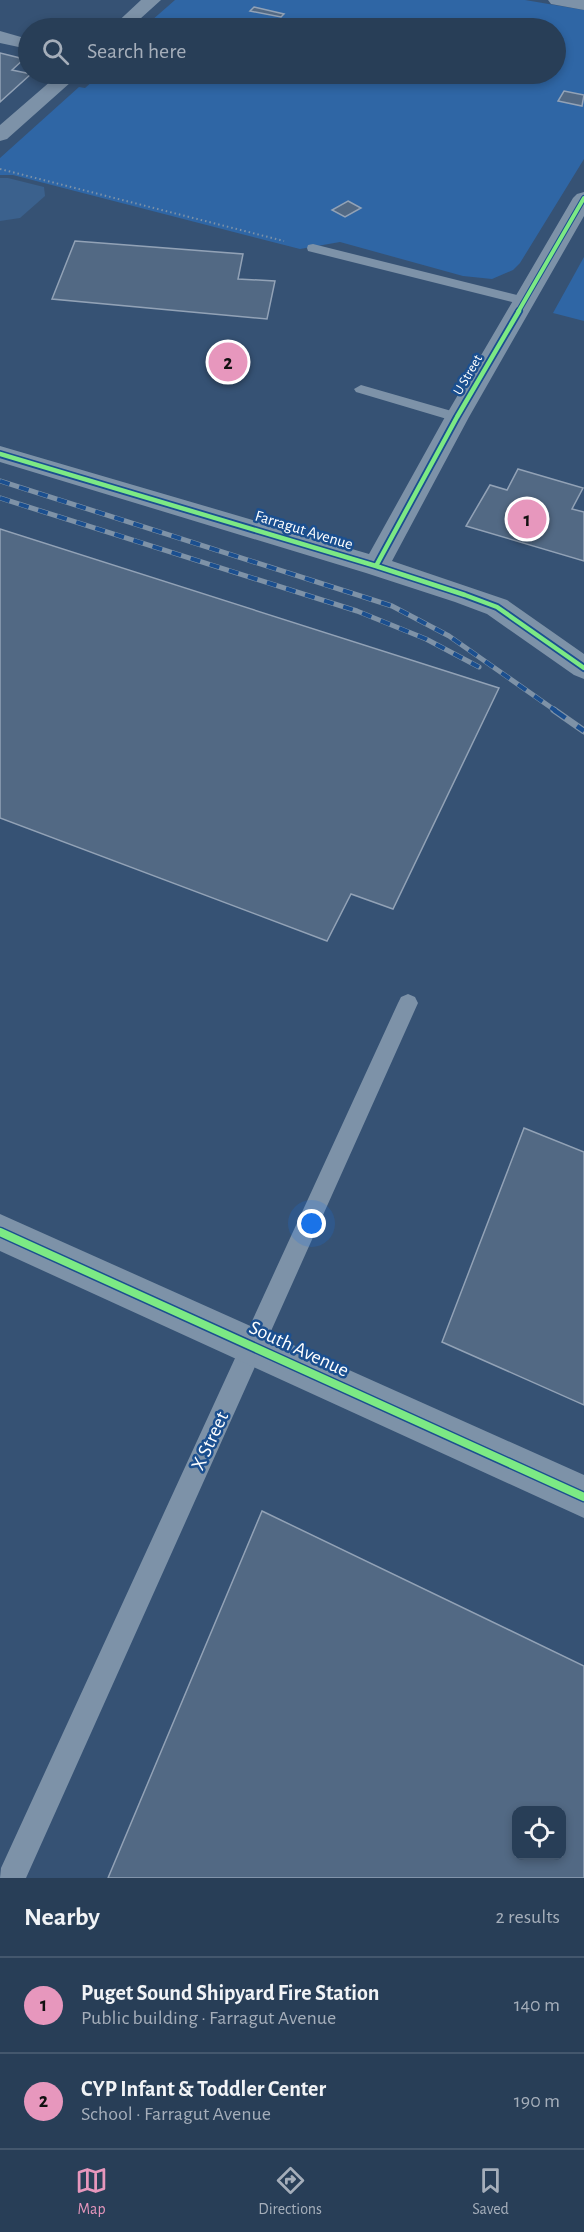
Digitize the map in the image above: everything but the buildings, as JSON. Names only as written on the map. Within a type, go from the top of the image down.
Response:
[{"type":"street","points":[[558,0],[584,4]]},
{"type":"street","points":[[130,18],[148,1]]},
{"type":"street","points":[[0,37],[18,42]]},
{"type":"street","points":[[0,135],[59,84]]},
{"type":"street","name":"U Street","points":[[376,566],[457,417],[584,198]]},
{"type":"street","name":"Farragut Avenue","points":[[0,454],[376,566],[497,607],[583,666]]},
{"type":"street","name":"South Avenue","points":[[0,1232],[584,1497]]},
{"type":"lane","points":[[313,248],[524,301]]},
{"type":"lane","points":[[361,389],[457,417]]},
{"type":"lane","name":"X Street","points":[[11,1878],[408,1003]]},
{"type":"path","points":[[0,169],[313,248]]},
{"type":"shaded area","points":[[175,0],[525,0],[584,10],[584,159],[520,263],[513,270],[492,279],[463,276],[340,242],[300,249],[13,175],[0,175],[0,158],[79,87],[85,88],[90,84],[566,84],[566,18],[154,18]]},
{"type":"shaded area","points":[[0,178],[44,187],[45,196],[20,218],[0,221]]},
{"type":"shaded area","points":[[584,257],[584,321],[553,313]]},
{"type":"railway","points":[[0,481],[392,606],[449,636],[556,711]]},
{"type":"railway","points":[[0,498],[357,611],[426,639],[479,667]]},
{"type":"railway","points":[[554,710],[584,731]]},
{"type":"cycle path","points":[[376,566],[457,417],[584,198]]},
{"type":"cycle path","points":[[0,454],[376,566],[465,595],[497,607],[584,668]]},
{"type":"cycle path","points":[[0,1232],[584,1497]]},
{"type":"place","name":"CYP Infant & Toddler Center","points":[[228,362]]},
{"type":"place","name":"Puget Sound Shipyard Fire Station","points":[[527,519]]}]
